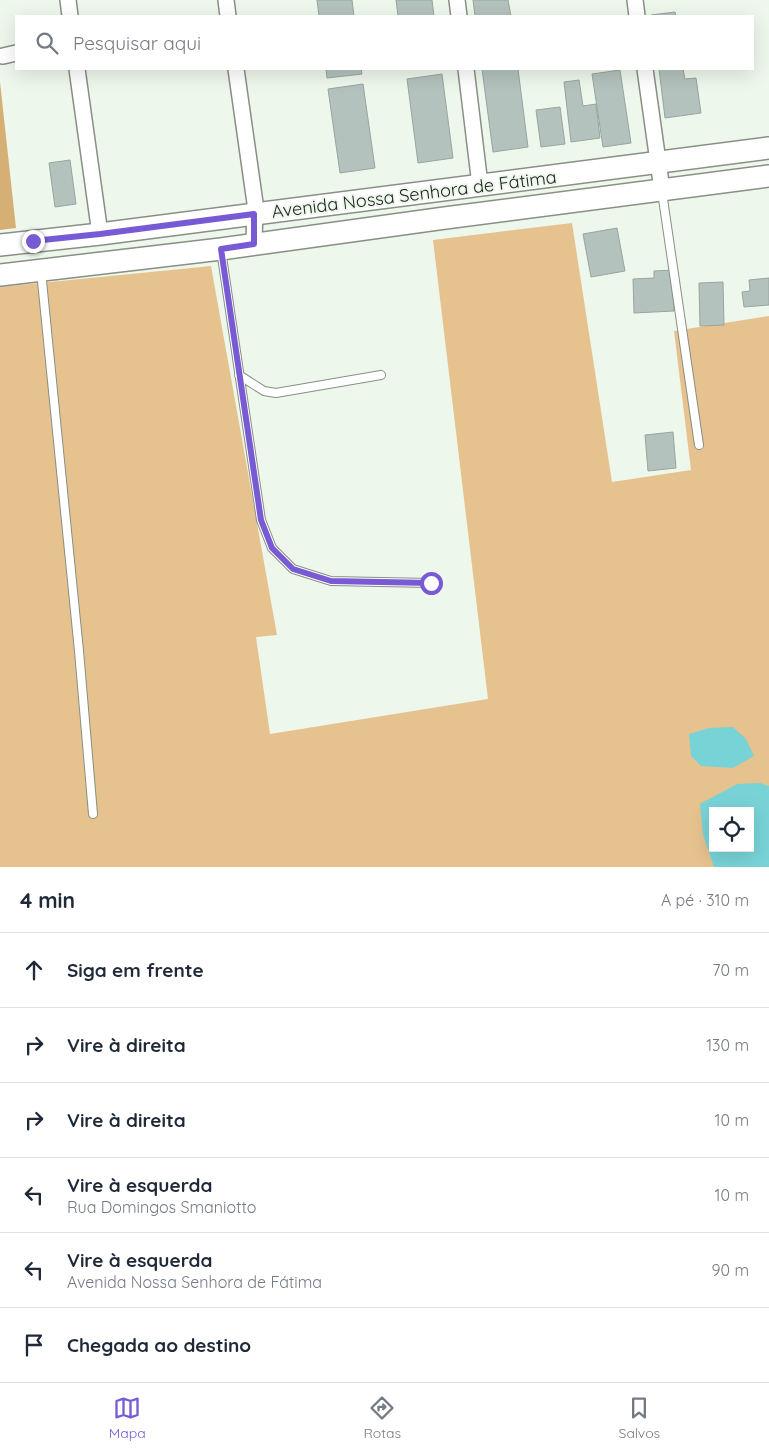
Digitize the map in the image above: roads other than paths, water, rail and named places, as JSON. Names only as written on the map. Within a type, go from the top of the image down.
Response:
[{"type":"street","points":[[68,0],[70,15]]},
{"type":"street","points":[[226,0],[228,15]]},
{"type":"street","points":[[457,0],[459,15]]},
{"type":"street","points":[[635,0],[637,15]]},
{"type":"street","points":[[77,70],[100,234]]},
{"type":"street","points":[[236,70],[255,203],[254,244]]},
{"type":"street","points":[[466,70],[484,213]]},
{"type":"street","points":[[645,70],[662,190]]},
{"type":"street","name":"Avenida Nossa Senhora de Fátima","points":[[0,245],[100,234],[769,148]]},
{"type":"street","points":[[0,276],[221,249],[769,176]]},
{"type":"lane","points":[[662,190],[699,444]]},
{"type":"lane","points":[[221,249],[261,520],[272,548],[293,569],[331,581],[431,583]]},
{"type":"lane","points":[[41,270],[79,651],[93,814]]},
{"type":"lane","points":[[239,375],[264,391],[276,393],[381,375]]},
{"type":"water","points":[[733,727],[746,739],[754,756],[733,768],[701,766],[691,756],[689,734],[709,728]]},
{"type":"water","points":[[760,783],[769,786],[769,867],[714,867],[703,835],[700,804],[737,784]]}]
